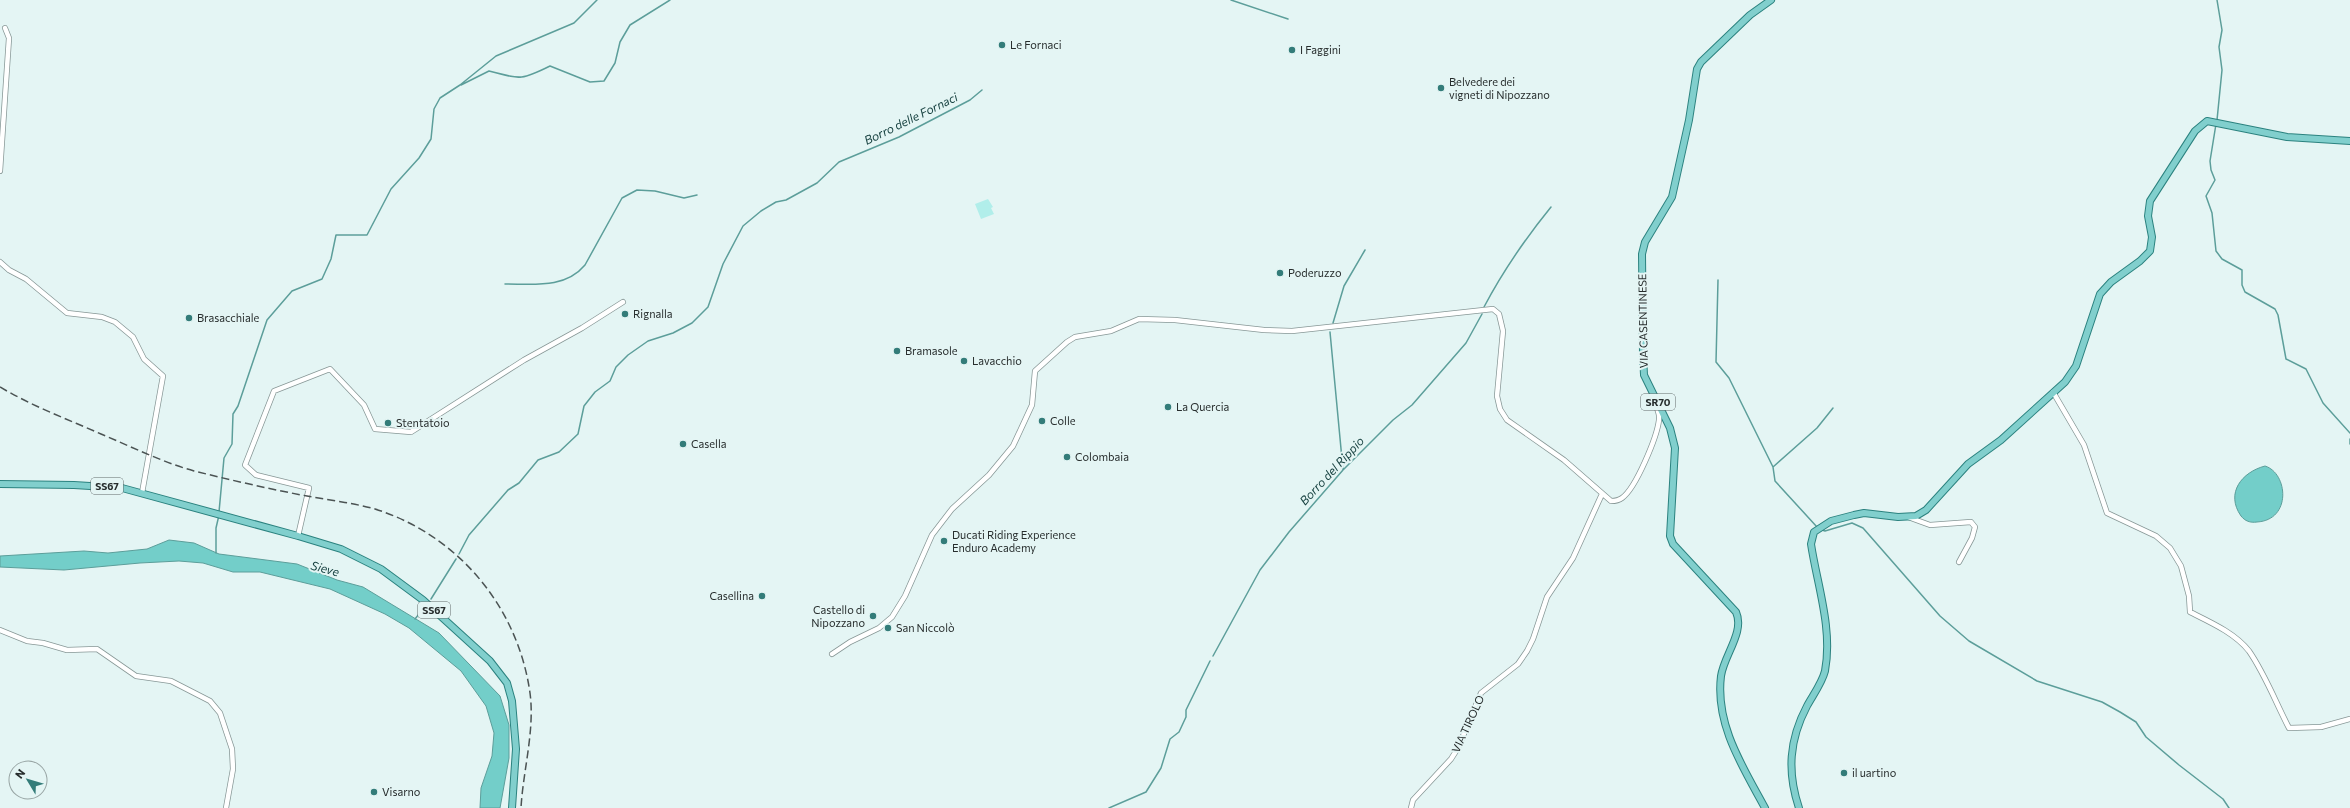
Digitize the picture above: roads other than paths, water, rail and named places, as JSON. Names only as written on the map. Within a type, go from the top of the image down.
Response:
[{"type":"main road","name":"VIA CASENTINESE","points":[[1765,808],[1728,737],[1722,710],[1721,676],[1724,663],[1739,626],[1739,618],[1736,612],[1717,590],[1673,544],[1670,536],[1675,448],[1670,428],[1644,375],[1642,272],[1645,242],[1672,197],[1689,120],[1697,69],[1701,62],[1750,15],[1771,0]]},
{"type":"main road","points":[[1799,808],[1791,778],[1792,745],[1798,726],[1825,671],[1826,624],[1812,544],[1814,532],[1831,521],[1864,513],[1916,516],[1926,510],[1962,469],[2001,440],[2071,375],[2076,366],[2100,294],[2110,282],[2140,261],[2150,251],[2152,237],[2148,216],[2150,201],[2195,131],[2208,121],[2287,137],[2350,141]]},
{"type":"main road","name":"SS67","points":[[0,484],[105,486],[142,494],[341,549],[382,569],[423,600],[500,671],[512,701],[514,720],[516,749],[512,808]]},
{"type":"street","points":[[0,171],[9,38],[5,28]]},
{"type":"street","points":[[0,262],[9,270],[26,279],[67,313],[102,317],[115,322],[133,337],[144,359],[164,376],[142,494]]},
{"type":"street","points":[[298,536],[309,488],[256,475],[246,465],[274,391],[327,369],[332,370],[364,405],[375,429],[411,432],[524,360],[582,328],[623,302]]},
{"type":"street","points":[[832,654],[850,642],[879,628],[892,617],[905,596],[922,552],[932,535],[952,509],[989,475],[1013,446],[1032,405],[1034,371],[1067,342],[1075,337],[1111,331],[1139,319],[1176,320],[1264,330],[1292,331],[1493,309],[1499,314],[1502,326],[1497,396],[1500,409],[1507,420],[1564,460],[1610,501],[1618,501],[1629,490],[1653,442],[1658,427],[1659,414],[1657,408],[1660,405]]},
{"type":"street","points":[[2053,392],[2084,445],[2107,513],[2156,536],[2170,548],[2181,566],[2189,596],[2190,612],[2215,625],[2237,640],[2248,651],[2289,728],[2322,727],[2350,719]]},
{"type":"street","name":"VIA TIROLO","points":[[1411,808],[1413,800],[1451,759],[1458,748],[1481,693],[1518,664],[1527,651],[1534,639],[1547,597],[1572,558],[1602,494]]},
{"type":"street","points":[[1906,516],[1930,525],[1971,522],[1975,527],[1972,538],[1959,562]]},
{"type":"street","points":[[0,630],[27,641],[43,643],[67,650],[97,650],[136,676],[171,681],[210,701],[220,713],[232,748],[233,769],[226,808]]},
{"type":"waterway","points":[[219,512],[224,458],[232,444],[233,414],[238,406],[267,320],[292,291],[322,279],[331,259],[336,235],[367,235],[391,189],[419,158],[431,139],[434,109],[440,98],[460,85],[496,56],[574,23],[597,0]]},
{"type":"waterway","points":[[461,85],[489,71],[507,76],[520,77],[532,74],[550,66],[590,82],[604,81],[615,63],[620,42],[630,25],[670,0]]},
{"type":"waterway","points":[[1231,0],[1288,19]]},
{"type":"waterway","points":[[2217,0],[2222,30],[2219,47],[2222,70],[2217,120]]},
{"type":"waterway","name":"Borro delle Fornaci","points":[[459,554],[469,535],[508,490],[519,483],[538,460],[559,452],[578,434],[584,406],[595,392],[610,381],[616,367],[628,355],[648,341],[673,333],[692,323],[708,307],[723,264],[743,226],[761,211],[776,202],[786,200],[817,183],[839,162],[899,137],[970,100],[982,90]]},
{"type":"waterway","points":[[2216,124],[2210,161],[2211,170],[2215,180],[2206,196],[2212,213],[2216,251],[2222,259],[2242,270],[2242,285],[2245,292],[2275,309],[2278,315],[2286,359],[2306,369],[2323,403],[2350,433]]},
{"type":"waterway","points":[[505,284],[548,284],[558,282],[577,273],[585,265],[622,198],[637,190],[655,191],[684,198],[697,195]]},
{"type":"waterway","name":"Borro del Rippio","points":[[1484,307],[1515,256],[1551,207]]},
{"type":"waterway","points":[[1333,323],[1344,286],[1365,250]]},
{"type":"waterway","points":[[1718,280],[1716,362],[1729,378],[1773,467],[1775,481],[1817,527]]},
{"type":"waterway","name":"Borro del Rippio","points":[[1213,656],[1260,570],[1289,532],[1343,470],[1393,420],[1412,405],[1466,343],[1482,314]]},
{"type":"waterway","points":[[1330,332],[1343,470]]},
{"type":"waterway","points":[[1773,467],[1817,428],[1833,408]]},
{"type":"waterway","points":[[2350,439],[2350,444]]},
{"type":"waterway","points":[[216,553],[216,528],[219,515]]},
{"type":"waterway","points":[[1822,530],[1825,531],[1852,523],[1863,528],[1940,616],[1969,641],[2037,681],[2102,702],[2136,722],[2146,737],[2223,799],[2229,808]]},
{"type":"waterway","points":[[431,599],[456,559]]},
{"type":"waterway","points":[[415,619],[424,608]]},
{"type":"waterway","name":"Borro del Rippio","points":[[1109,808],[1146,792],[1161,768],[1170,739],[1179,732],[1186,717],[1186,710],[1210,661]]},
{"type":"railway","points":[[0,387],[50,412],[147,454],[194,471],[264,487],[375,509],[405,521],[433,537],[457,556],[479,578],[498,604],[512,632],[523,661],[530,693],[531,721],[521,808]]},
{"type":"place","name":"Le Fornaci","points":[[1002,45]]},
{"type":"place","name":"I Faggini","points":[[1292,50]]},
{"type":"place","name":"Belvedere dei vigneti di Nipozzano","points":[[1441,88]]},
{"type":"place","name":"Poderuzzo","points":[[1280,273]]},
{"type":"place","name":"Rignalla","points":[[625,314]]},
{"type":"place","name":"Brasacchiale","points":[[189,318]]},
{"type":"place","name":"Bramasole","points":[[897,351]]},
{"type":"place","name":"Lavacchio","points":[[964,361]]},
{"type":"place","name":"La Quercia","points":[[1168,407]]},
{"type":"place","name":"Colle","points":[[1042,421]]},
{"type":"place","name":"Stentatoio","points":[[388,423]]},
{"type":"place","name":"Casella","points":[[683,444]]},
{"type":"place","name":"Colombaia","points":[[1067,457]]},
{"type":"place","name":"Ducati Riding Experience Enduro Academy","points":[[944,541]]},
{"type":"place","name":"Casellina","points":[[762,596]]},
{"type":"place","name":"Castello di Nipozzano","points":[[873,616]]},
{"type":"place","name":"San Niccolò","points":[[888,628]]},
{"type":"place","name":"il uartino","points":[[1844,773]]},
{"type":"place","name":"Visarno","points":[[374,792]]},
{"type":"water label","name":"Sieve","points":[[325,569]]}]
